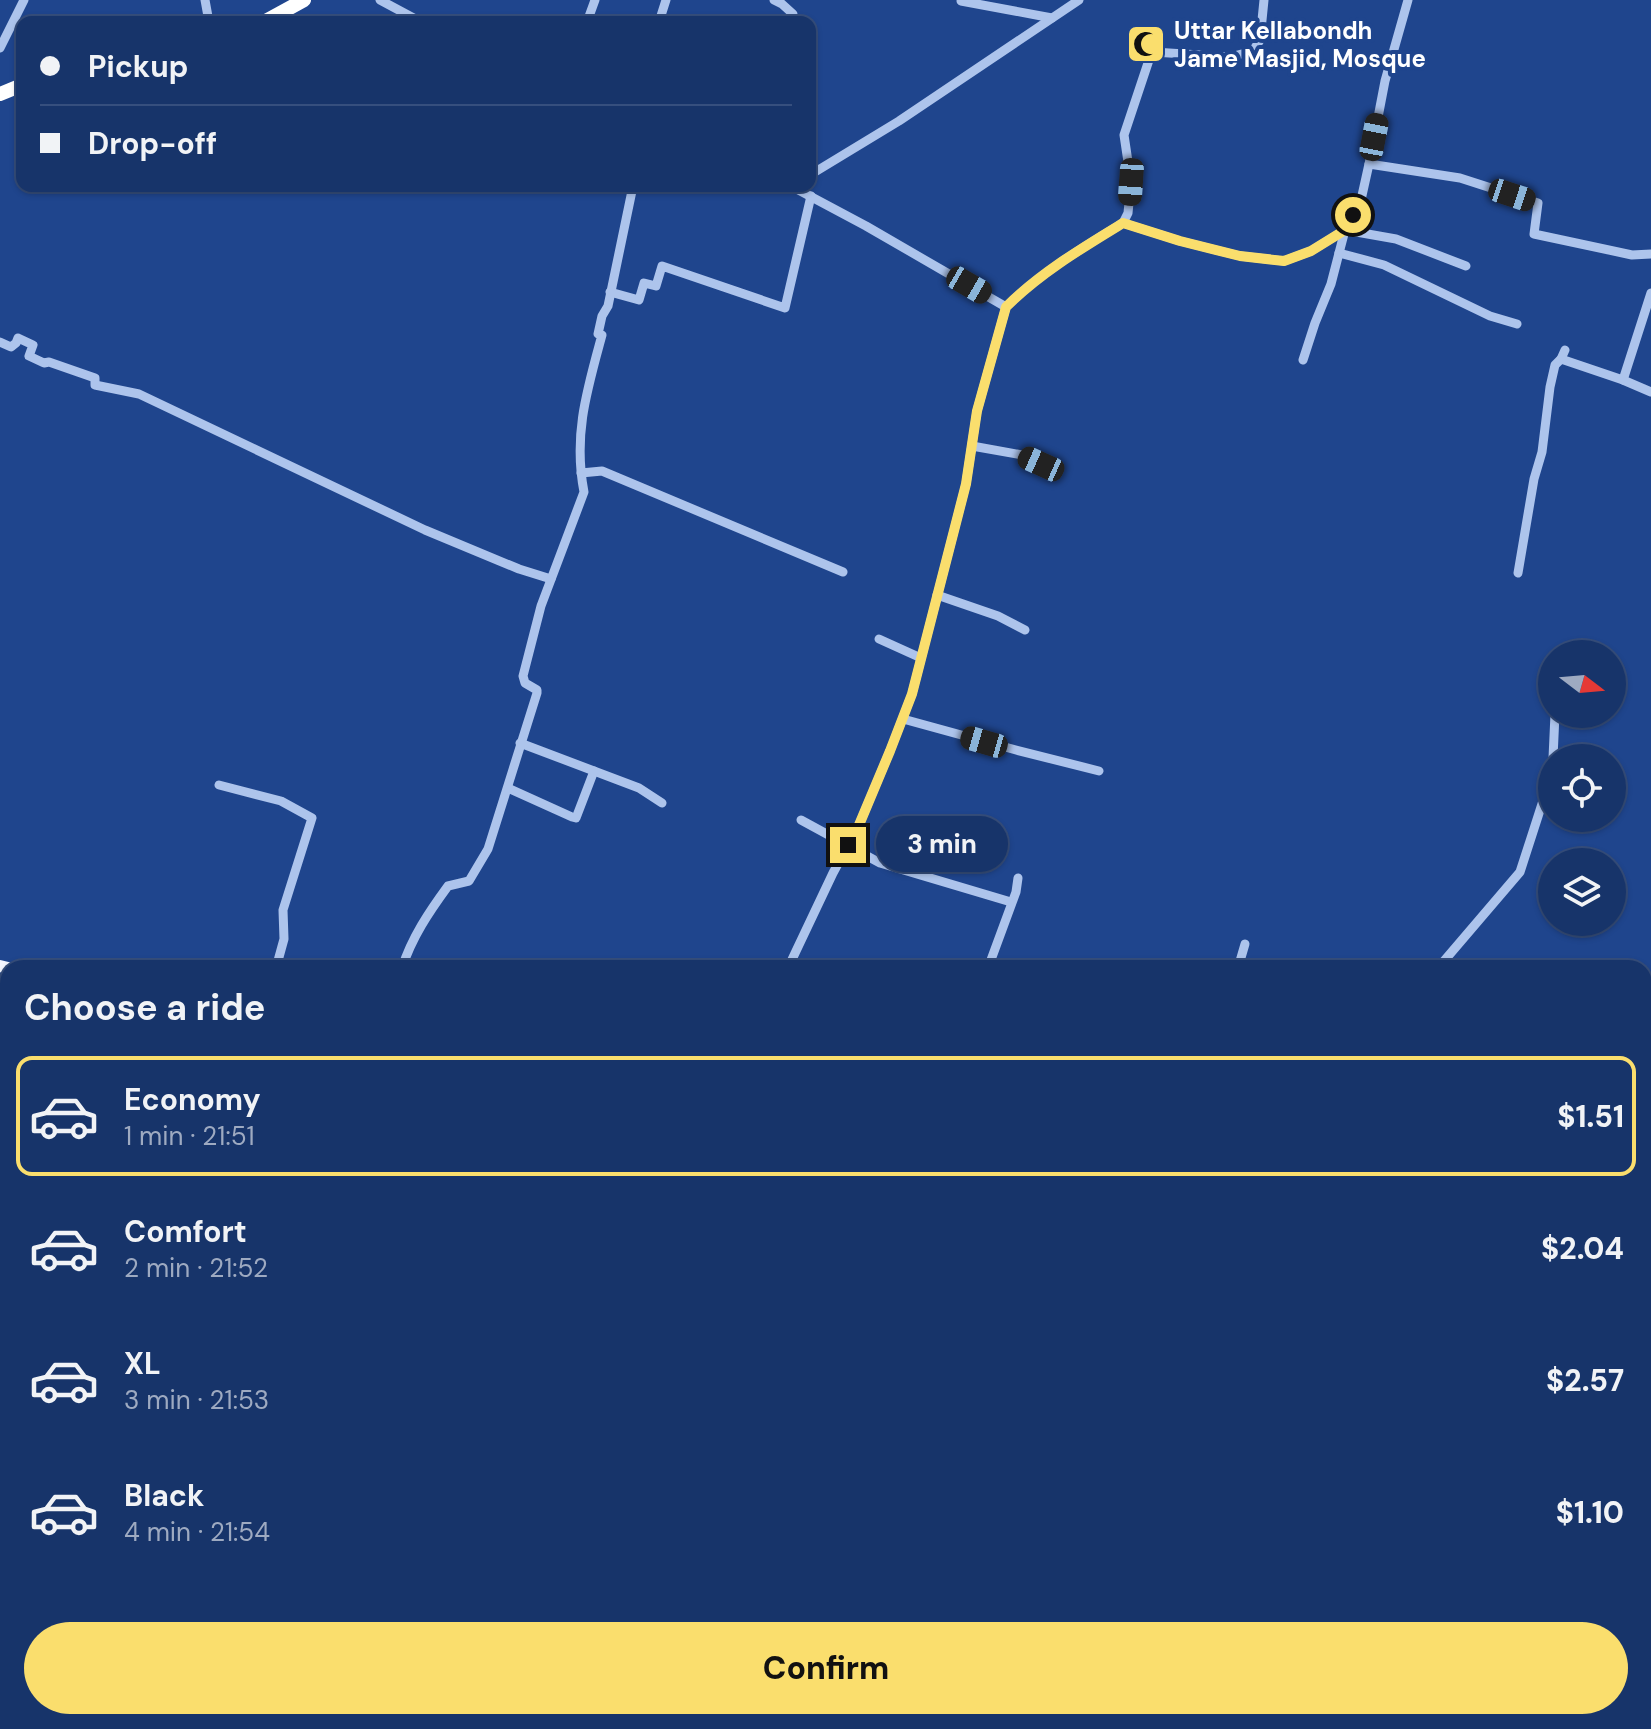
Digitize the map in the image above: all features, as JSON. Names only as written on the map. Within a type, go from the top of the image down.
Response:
[{"type":"highway","points":[[275,16],[304,0]]},
{"type":"street","points":[[0,46],[24,0]]},
{"type":"street","points":[[380,0],[410,16]]},
{"type":"street","points":[[816,171],[899,121],[1079,0]]},
{"type":"street","points":[[792,960],[859,825],[912,694],[966,484],[977,411],[1006,307],[1056,265],[1123,223],[1128,213],[1131,182],[1124,135],[1154,52],[1230,57],[1253,51],[1260,40],[1264,0]]},
{"type":"street","points":[[1123,223],[1240,256],[1284,261],[1311,251],[1345,230],[1361,200],[1385,81],[1408,0]]},
{"type":"street","points":[[780,1],[793,16]]},
{"type":"street","points":[[961,1],[1052,18]]},
{"type":"street","points":[[1369,164],[1460,178],[1538,203],[1534,234],[1632,255],[1651,254]]},
{"type":"street","points":[[405,960],[421,922],[448,886],[469,881],[488,849],[537,690],[525,683],[523,676],[541,606],[584,492],[580,426],[632,192]]},
{"type":"street","points":[[803,192],[1006,307]]},
{"type":"street","points":[[610,292],[639,300],[644,283],[656,286],[662,266],[785,308],[811,196]]},
{"type":"street","points":[[1303,360],[1331,284],[1345,230],[1396,239],[1466,266]]},
{"type":"street","points":[[1339,253],[1384,265],[1490,316],[1517,324]]},
{"type":"street","points":[[1623,380],[1651,293]]},
{"type":"street","points":[[0,342],[11,347],[18,338],[33,345],[29,356],[44,363],[95,378],[95,385],[139,394],[425,530],[551,579]]},
{"type":"street","points":[[1518,573],[1534,479],[1542,452],[1550,387],[1555,365],[1563,354],[1651,392]]},
{"type":"street","points":[[972,446],[1022,455],[1044,467]]},
{"type":"street","points":[[581,473],[602,471],[843,572]]},
{"type":"street","points":[[937,595],[998,616],[1025,630]]},
{"type":"street","points":[[879,639],[921,658]]},
{"type":"street","points":[[903,719],[1099,771]]},
{"type":"street","points":[[520,743],[639,788],[662,803]]},
{"type":"street","points":[[508,788],[576,818],[594,771]]},
{"type":"street","points":[[219,785],[281,801],[312,818],[283,910],[284,939],[278,960]]},
{"type":"street","points":[[1445,960],[1520,872],[1538,816]]},
{"type":"street","points":[[801,820],[880,863],[1011,902]]},
{"type":"street","points":[[991,960],[1016,892],[1018,878]]},
{"type":"street","points":[[1240,960],[1245,944]]},
{"type":"place","name":"Uttar Kellabondh Jame Masjid, Mosque","points":[[1146,44]]},
{"type":"route","points":[[848,845],[912,694],[966,484],[977,411],[1006,307],[1056,265],[1123,223],[1240,256],[1284,261],[1311,251],[1345,230],[1353,215]]}]
